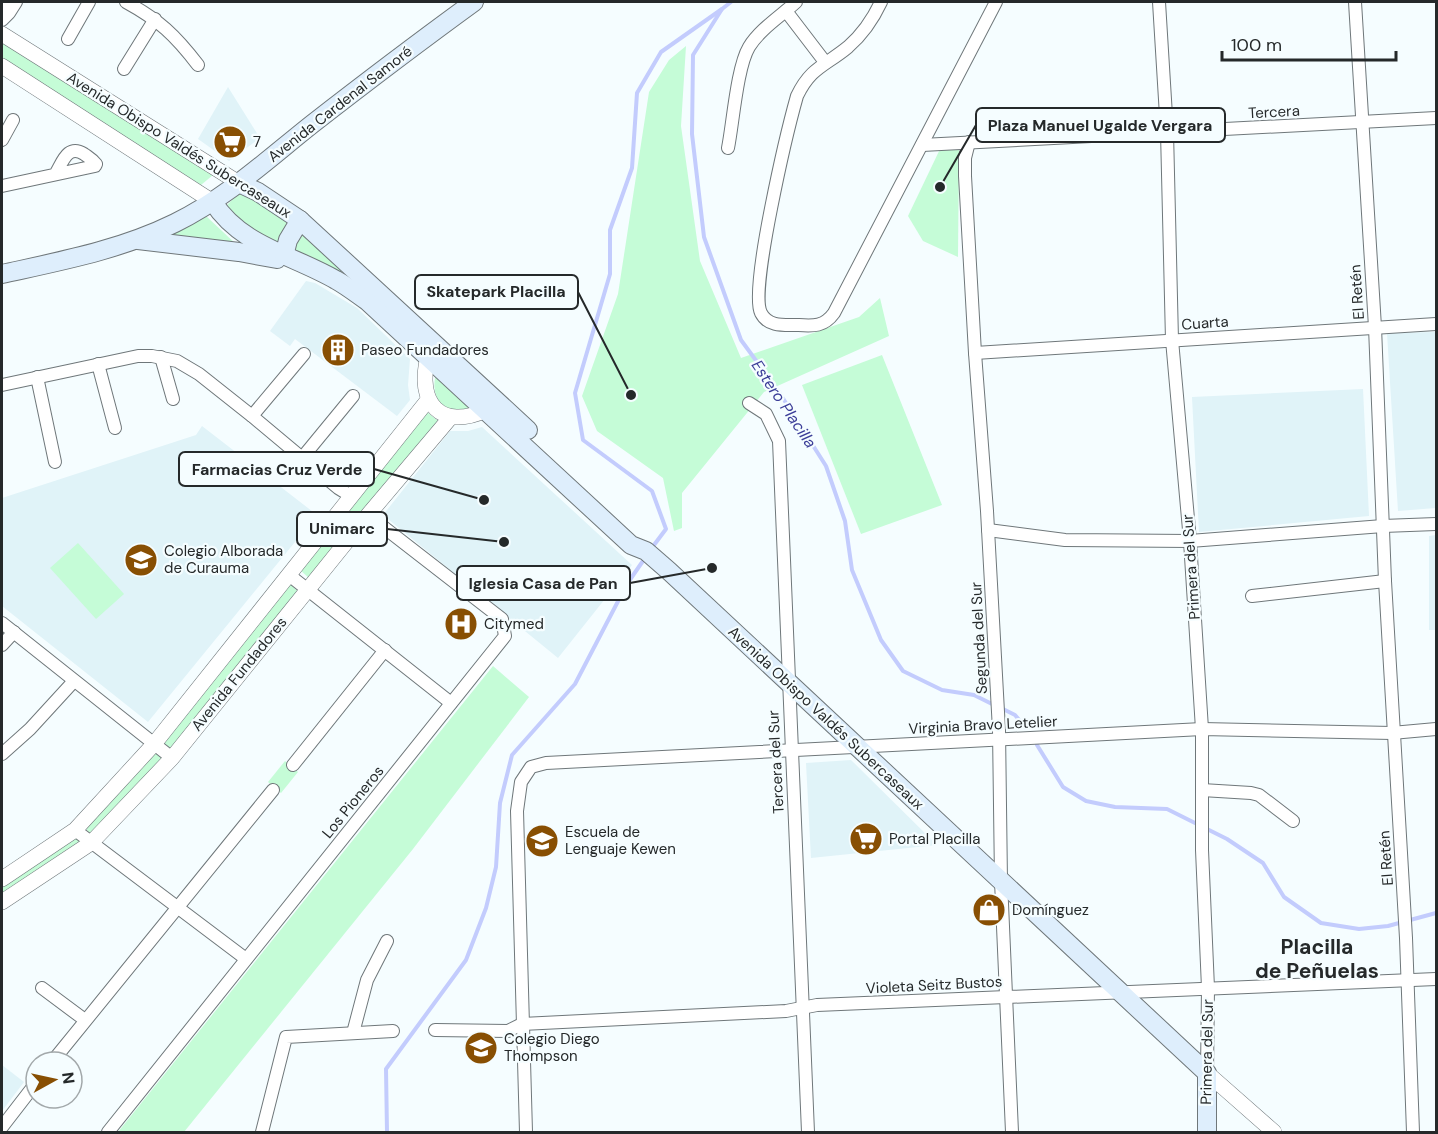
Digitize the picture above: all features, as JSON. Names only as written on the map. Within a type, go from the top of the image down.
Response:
[{"type":"main road","name":"Avenida Cardenal Samoré","points":[[2,274],[85,256],[136,240],[175,223],[213,202],[391,62],[474,2]]},
{"type":"main road","name":"Avenida Obispo Valdés Subercaseaux","points":[[239,183],[258,192],[300,220],[638,536],[646,551]]},
{"type":"main road","name":"Avenida Obispo Valdés Subercaseaux","points":[[213,202],[222,216],[242,233],[336,280],[367,301],[632,544],[646,551],[669,571],[1207,1073]]},
{"type":"main road","points":[[284,256],[288,240],[300,220]]},
{"type":"main road","points":[[136,240],[239,252],[310,267]]},
{"type":"main road","name":"Primera del Sur","points":[[1207,1073],[1207,1132]]},
{"type":"street","points":[[2,6],[4,2]]},
{"type":"street","points":[[2,20],[15,2]]},
{"type":"street","points":[[68,39],[89,2]]},
{"type":"street","points":[[126,2],[155,19],[179,39],[198,65]]},
{"type":"street","points":[[728,148],[742,66],[749,47],[764,30],[796,2]]},
{"type":"street","points":[[882,2],[870,23],[856,40],[812,73],[797,96],[765,235],[758,304],[763,316],[777,325],[815,326],[826,322],[834,313],[996,2]]},
{"type":"street","name":"Primera del Sur","points":[[1159,2],[1167,132],[1172,340],[1190,540],[1202,729],[1202,850],[1208,988],[1207,1073]]},
{"type":"street","name":"El Retén","points":[[1354,2],[1375,327],[1392,733],[1406,938],[1413,1132]]},
{"type":"street","points":[[786,11],[825,62]]},
{"type":"street","points":[[124,69],[155,19]]},
{"type":"street","name":"Avenida Obispo Valdés Subercaseaux","points":[[2,34],[239,183]]},
{"type":"street","name":"Avenida Obispo Valdés Subercaseaux","points":[[2,66],[213,202]]},
{"type":"street","name":"Tercera","points":[[922,145],[1437,118]]},
{"type":"street","points":[[2,140],[13,120]]},
{"type":"street","name":"Segunda del Sur","points":[[969,142],[965,158],[965,176],[999,734],[1001,881],[1012,1132]]},
{"type":"street","points":[[2,186],[56,173]]},
{"type":"street","name":"Cuarta","points":[[975,353],[1437,324]]},
{"type":"street","points":[[252,416],[304,354]]},
{"type":"street","points":[[2,385],[138,356],[161,357],[177,361],[199,374],[338,488],[351,496]]},
{"type":"street","points":[[161,357],[173,399]]},
{"type":"street","points":[[428,357],[425,380],[428,400],[438,411],[450,418],[462,418],[486,410]]},
{"type":"street","points":[[98,364],[115,428]]},
{"type":"street","points":[[37,377],[55,462]]},
{"type":"street","points":[[302,458],[353,396]]},
{"type":"street","name":"Avenida Fundadores","points":[[2,879],[75,830],[154,744],[428,400]]},
{"type":"street","name":"Tercera del Sur","points":[[749,403],[766,414],[779,441],[808,1132]]},
{"type":"street","name":"Avenida Fundadores","points":[[2,902],[91,843],[172,758],[368,515],[450,418]]},
{"type":"street","name":"Los Pioneros","points":[[108,1132],[505,636],[502,619],[368,515]]},
{"type":"street","points":[[988,530],[1065,540],[1190,540],[1437,524]]},
{"type":"street","points":[[289,574],[452,703]]},
{"type":"street","points":[[1252,596],[1385,581]]},
{"type":"street","points":[[2,623],[172,758]]},
{"type":"street","points":[[2,645],[14,632]]},
{"type":"street","points":[[293,765],[385,650]]},
{"type":"street","points":[[2,754],[30,729],[74,681]]},
{"type":"street","name":"Virginia Bravo Letelier","points":[[522,1024],[517,811],[521,782],[531,767],[546,763],[857,747],[999,734],[1202,729],[1392,733],[1437,729]]},
{"type":"street","points":[[61,1050],[273,790]]},
{"type":"street","points":[[1202,790],[1259,795],[1293,821]]},
{"type":"street","points":[[75,830],[246,959]]},
{"type":"street","points":[[353,1033],[367,980],[387,941]]},
{"type":"street","name":"Violeta Seitz Bustos","points":[[435,1030],[508,1030],[522,1024],[786,1011],[817,1005],[1437,979]]},
{"type":"street","points":[[42,988],[85,1020]]},
{"type":"street","points":[[522,1024],[525,1132]]},
{"type":"street","points":[[262,1132],[286,1037],[393,1031]]},
{"type":"street","name":"Avenida Obispo Valdés Subercaseaux","points":[[1207,1073],[1274,1132]]},
{"type":"street","points":[[2,1127],[24,1099]]},
{"type":"shaded area","points":[[228,87],[260,138],[229,161],[198,139]]},
{"type":"shaded area","points":[[306,281],[315,283],[357,308],[410,359],[408,385],[410,400],[397,416],[295,339],[290,346],[270,331]]},
{"type":"shaded area","points":[[1436,332],[1436,508],[1398,511],[1387,333]]},
{"type":"shaded area","points":[[1363,389],[1369,516],[1199,532],[1192,397]]},
{"type":"shaded area","name":"Colegio Alborada de Curauma","points":[[202,426],[317,515],[148,722],[2,606],[2,498],[196,435]]},
{"type":"shaded area","points":[[482,427],[632,565],[558,658],[383,515],[450,431],[468,431]]},
{"type":"shaded area","points":[[1436,535],[1436,630],[1429,630],[1429,536]]},
{"type":"shaded area","points":[[851,760],[937,845],[811,858],[806,763]]},
{"type":"shaded area","points":[[2,1065],[24,1082],[2,1111]]},
{"type":"green space","points":[[2,42],[213,175],[201,185],[2,60]]},
{"type":"green space","points":[[686,46],[681,126],[700,261],[741,358],[859,317],[880,298],[889,336],[764,392],[682,493],[682,528],[674,531],[663,478],[597,431],[582,396],[618,294],[649,92],[669,60]]},
{"type":"green space","points":[[941,147],[959,150],[958,257],[923,241],[908,216]]},
{"type":"green space","points":[[247,192],[293,222],[281,247],[246,229],[226,206],[239,193]]},
{"type":"green space","points":[[206,216],[238,246],[158,241]]},
{"type":"green space","points":[[304,234],[349,276],[296,255],[294,247],[300,235]]},
{"type":"green space","points":[[882,355],[942,505],[861,534],[802,385]]},
{"type":"green space","points":[[437,371],[474,405],[455,411],[442,404],[435,390]]},
{"type":"green space","points":[[427,412],[438,421],[310,579],[299,569]]},
{"type":"green space","points":[[78,543],[124,594],[96,619],[50,568]]},
{"type":"green space","points":[[289,582],[299,593],[173,749],[166,746],[161,739]]},
{"type":"green space","points":[[493,666],[529,697],[413,849],[184,1132],[118,1132]]},
{"type":"green space","points":[[153,752],[161,755],[163,760],[93,834],[88,832],[85,825]]},
{"type":"green space","points":[[285,761],[298,772],[281,793],[268,782]]},
{"type":"green space","points":[[74,835],[80,839],[80,846],[2,898],[2,883]]},
{"type":"waterway","name":"Estero Placilla","points":[[731,2],[722,9],[693,55],[692,134],[704,237],[741,340],[779,392],[826,466],[845,521],[852,570],[881,640],[903,671],[942,690],[974,695],[994,705]]},
{"type":"waterway","points":[[651,549],[666,529],[652,491],[583,440],[575,393],[610,274],[610,230],[632,168],[637,93],[661,52],[722,9]]},
{"type":"waterway","points":[[387,1132],[386,1069],[466,960],[486,908],[496,867],[500,803],[512,755],[575,684],[627,584],[645,558]]},
{"type":"waterway","name":"Estero Placilla","points":[[1001,708],[1015,715],[1026,728]]},
{"type":"waterway","name":"Estero Placilla","points":[[1037,745],[1063,787],[1086,801],[1115,807],[1167,809],[1227,839],[1263,863],[1284,897],[1321,923],[1359,929],[1388,926],[1436,913]]},
{"type":"place","name":"7","points":[[230,142]]},
{"type":"place","name":"Plaza Manuel Ugalde Vergara","points":[[940,187]]},
{"type":"place","name":"Paseo Fundadores","points":[[338,350]]},
{"type":"place","name":"Skatepark Placilla","points":[[631,395]]},
{"type":"place","name":"Farmacias Cruz Verde","points":[[484,500]]},
{"type":"place","name":"Unimarc","points":[[504,542]]},
{"type":"place","name":"Colegio Alborada de Curauma","points":[[141,560]]},
{"type":"place","name":"Iglesia Casa de Pan","points":[[712,568]]},
{"type":"place","name":"Citymed","points":[[461,624]]},
{"type":"place","name":"Portal Placilla","points":[[866,839]]},
{"type":"place","name":"Escuela de Lenguaje Kewen","points":[[542,841]]},
{"type":"place","name":"Domínguez","points":[[989,910]]},
{"type":"place","name":"Colegio Diego Thompson","points":[[481,1048]]},
{"type":"district","name":"Placilla de Peñuelas","points":[[1317,959]]}]
